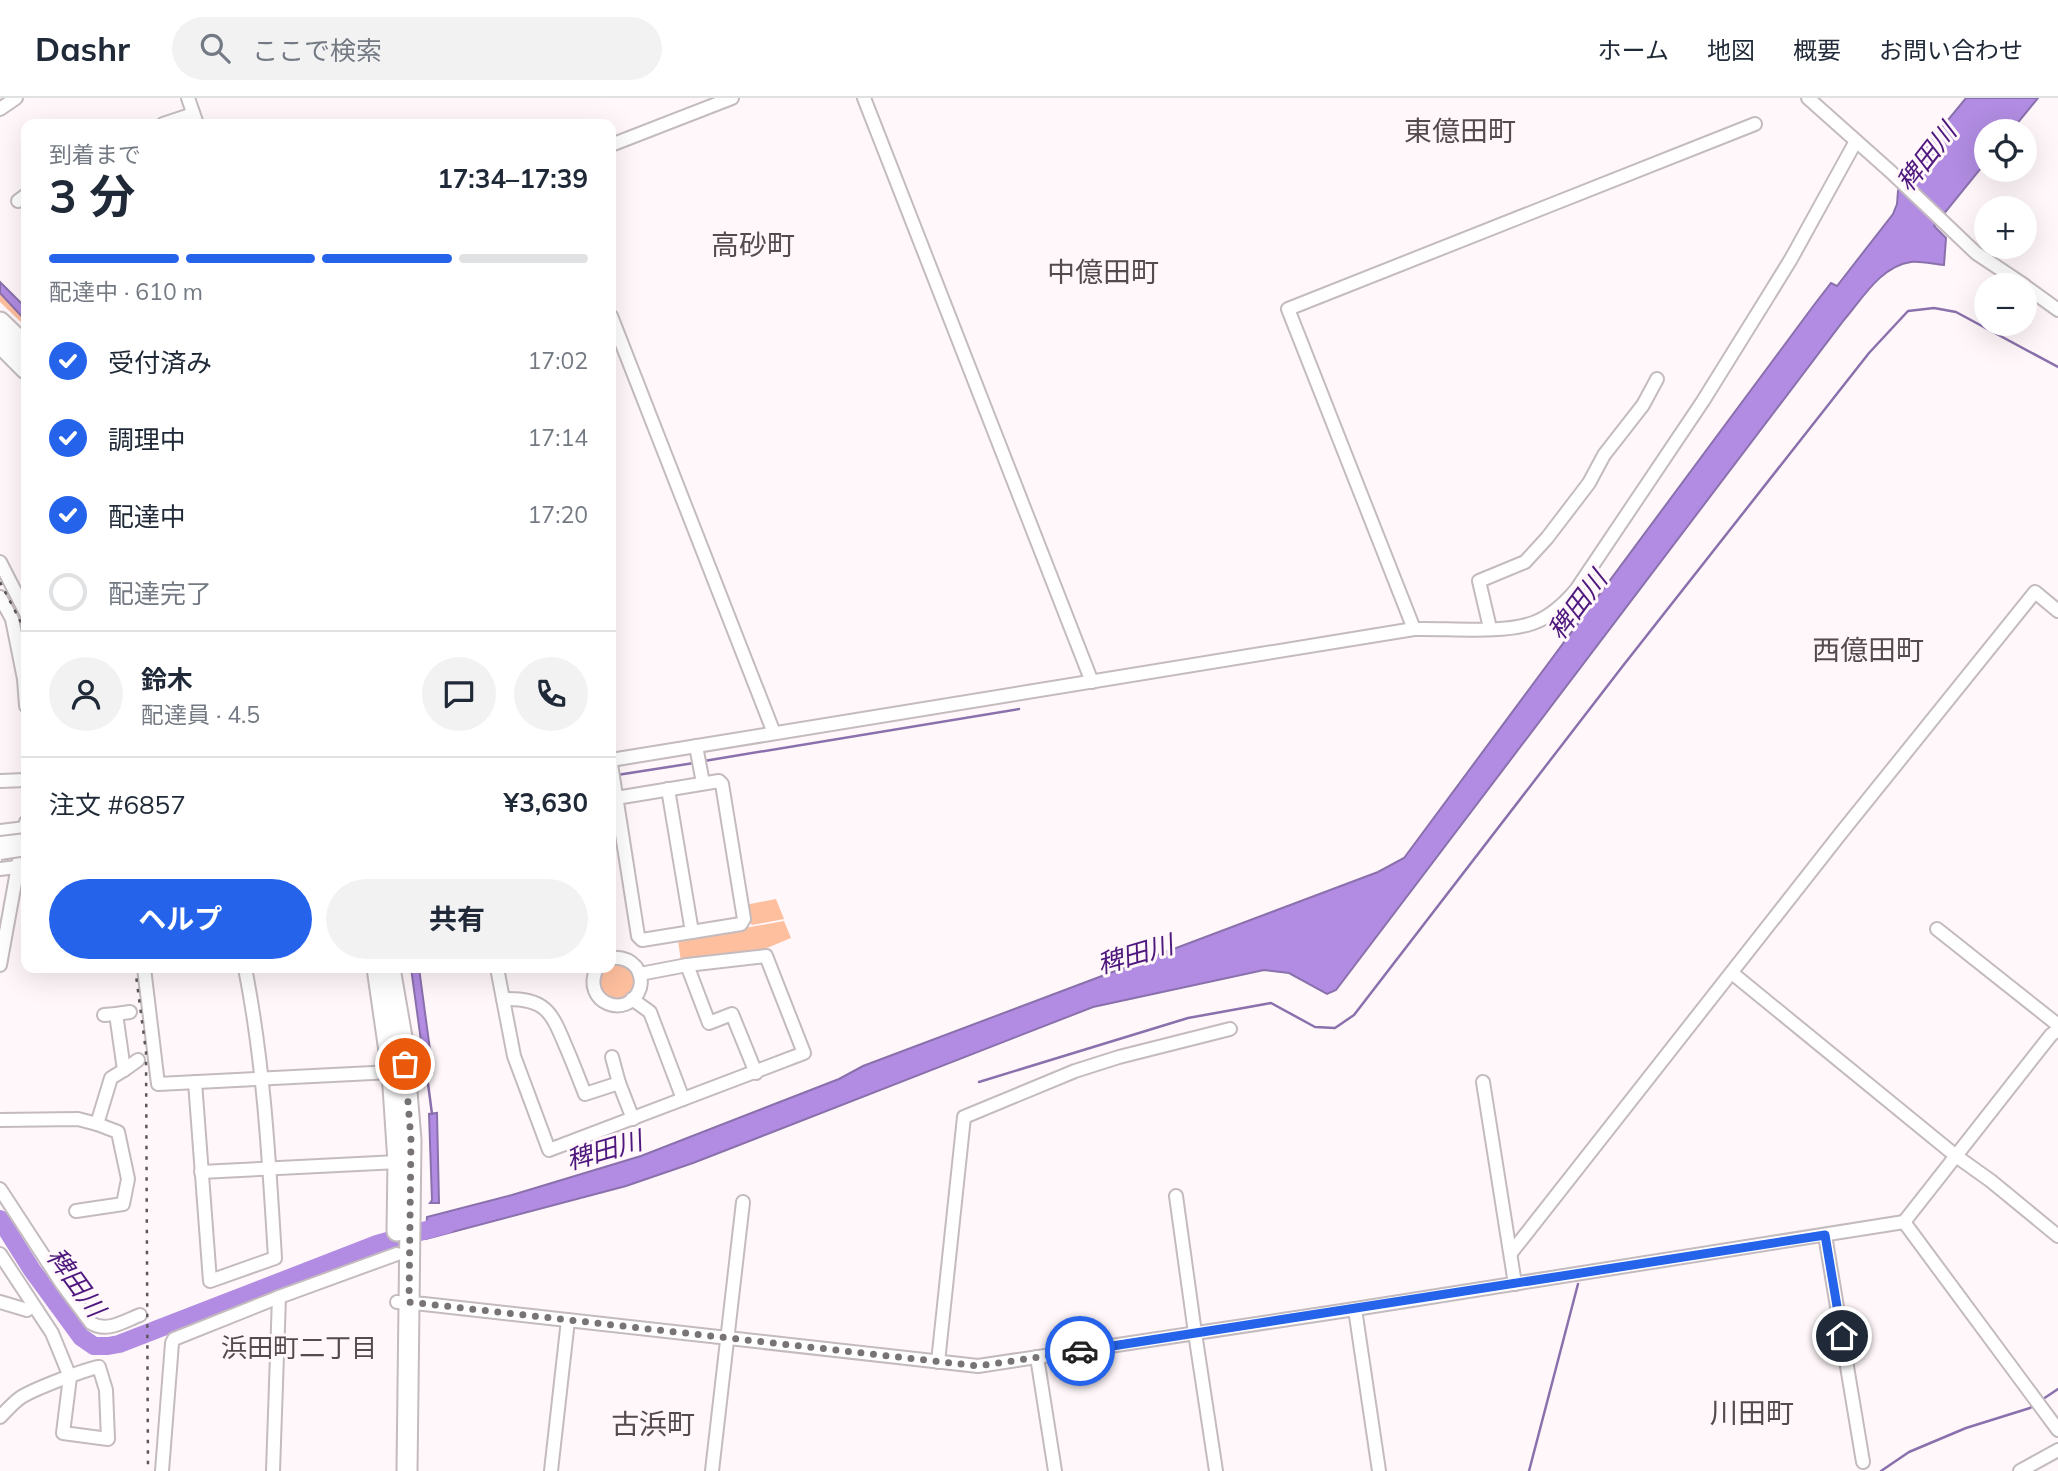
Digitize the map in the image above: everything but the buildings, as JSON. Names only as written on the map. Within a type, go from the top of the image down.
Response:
[{"type":"highway","points":[[0,322],[21,342]]},
{"type":"highway","points":[[0,342],[21,364]]},
{"type":"highway","points":[[378,973],[392,1072],[404,1219]]},
{"type":"highway","points":[[391,973],[403,1043],[411,1140],[401,1251],[407,1471]]},
{"type":"highway","points":[[393,1471],[403,1302]]},
{"type":"street","points":[[0,109],[16,98]]},
{"type":"street","points":[[188,98],[195,119]]},
{"type":"street","points":[[616,143],[732,98]]},
{"type":"street","points":[[864,98],[1092,681]]},
{"type":"street","points":[[1808,98],[1976,253],[2006,273]]},
{"type":"street","points":[[1414,629],[1288,309],[1755,124]]},
{"type":"street","points":[[616,768],[698,756],[774,733],[1092,681],[1414,629],[1490,628],[1533,623],[1548,616],[1576,590],[1703,401],[1773,288],[1856,141]]},
{"type":"street","points":[[2037,295],[2058,310]]},
{"type":"street","points":[[616,329],[774,733]]},
{"type":"street","points":[[1490,628],[1479,581],[1525,562],[1547,538],[1589,483],[1604,455],[1643,405],[1657,379]]},
{"type":"street","points":[[0,562],[21,603]]},
{"type":"street","points":[[1574,604],[1576,590]]},
{"type":"street","points":[[1511,1254],[1841,833],[2035,592],[2058,611]]},
{"type":"street","points":[[0,597],[4,614],[12,619],[21,664]]},
{"type":"street","points":[[698,756],[703,783]]},
{"type":"street","points":[[0,781],[21,780]]},
{"type":"street","points":[[719,781],[722,784],[744,919],[741,924],[642,940],[638,936],[616,798],[703,783],[719,781]]},
{"type":"street","points":[[668,789],[692,932]]},
{"type":"street","points":[[0,831],[21,830]]},
{"type":"street","points":[[0,843],[21,832]]},
{"type":"street","points":[[0,853],[21,850]]},
{"type":"street","points":[[0,869],[21,866]]},
{"type":"street","points":[[0,965],[21,875]]},
{"type":"street","points":[[403,1302],[978,1366],[1904,1222],[2058,1028],[1937,929]]},
{"type":"street","points":[[498,973],[514,1056],[549,1150],[804,1053],[766,956],[687,965],[640,974]]},
{"type":"street","points":[[595,973],[593,984],[600,998],[614,1005],[622,1005],[632,999],[639,990],[640,974],[631,962],[616,958]]},
{"type":"street","points":[[687,965],[709,1023],[732,1014],[755,1073]]},
{"type":"street","points":[[145,973],[158,1084],[392,1072]]},
{"type":"street","points":[[195,1082],[209,1281],[275,1258],[263,1078],[246,973]]},
{"type":"street","points":[[1732,973],[2058,1236]]},
{"type":"street","points":[[503,999],[532,1002],[544,1007],[555,1019],[585,1094],[620,1083]]},
{"type":"street","points":[[632,999],[650,1012],[683,1099]]},
{"type":"street","points":[[124,1070],[110,1014],[130,1012]]},
{"type":"street","points":[[938,1362],[964,1117],[1075,1071],[1230,1029]]},
{"type":"street","points":[[612,1057],[633,1119]]},
{"type":"street","points":[[97,1125],[111,1078],[138,1060]]},
{"type":"street","points":[[1483,1082],[1515,1284]]},
{"type":"street","points":[[0,1119],[78,1119],[118,1132],[128,1179],[123,1204],[75,1211]]},
{"type":"street","points":[[201,1172],[398,1162]]},
{"type":"street","points":[[0,1189],[91,1323],[96,1327],[107,1328],[139,1315]]},
{"type":"street","points":[[1177,1196],[1216,1471]]},
{"type":"street","points":[[712,1471],[743,1202]]},
{"type":"street","points":[[1904,1222],[2058,1430]]},
{"type":"street","points":[[1825,1235],[1863,1462]]},
{"type":"street","points":[[162,1471],[169,1370],[174,1339],[401,1251]]},
{"type":"street","points":[[0,1254],[52,1333],[70,1377],[63,1433],[108,1440],[106,1390],[99,1367],[70,1377],[23,1396],[0,1417]]},
{"type":"street","points":[[274,1471],[279,1297]]},
{"type":"street","points":[[0,1302],[27,1310]]},
{"type":"street","points":[[1355,1309],[1379,1471]]},
{"type":"street","points":[[551,1471],[568,1320]]},
{"type":"street","points":[[1037,1357],[1055,1471]]},
{"type":"street","points":[[2020,1471],[2058,1450]]},
{"type":"shaded area","points":[[0,294],[21,316],[21,322],[0,302]]},
{"type":"shaded area","points":[[776,899],[784,919],[752,925],[748,921],[745,905]]},
{"type":"shaded area","points":[[784,921],[791,938],[762,950],[681,962],[678,940]]},
{"type":"shaded area","points":[[616,961],[632,970],[634,981],[631,992],[619,1002],[603,997],[596,977],[598,973],[616,973]]},
{"type":"water","points":[[1966,98],[2038,98],[2021,119],[1974,119],[1974,177],[1934,226],[1946,238],[1944,265],[1911,262],[1900,265],[1881,277],[1865,293],[1336,990],[1327,994],[1289,973],[1264,970],[1093,1007],[693,1163],[626,1186],[426,1239],[427,1217],[512,1195],[641,1156],[839,1079],[863,1066],[1378,872],[1404,858],[1814,305],[1831,283],[1837,286],[1893,214],[1906,171]]},
{"type":"water","points":[[0,282],[21,303],[21,316],[0,293]]},
{"type":"water","points":[[412,973],[420,973],[433,1072],[424,1076]]},
{"type":"water","points":[[437,1113],[439,1203],[430,1203],[429,1114]]},
{"type":"waterway","points":[[979,1082],[1188,1018],[1271,1003],[1315,1027],[1335,1028],[1354,1015],[1622,667],[1869,353],[1908,311],[1934,308],[1956,312],[2058,367]]},
{"type":"waterway","points":[[704,761],[1019,709]]},
{"type":"waterway","points":[[617,775],[694,763]]},
{"type":"waterway","points":[[428,1072],[432,1114]]},
{"type":"waterway","name":"稗田川","points":[[0,1219],[32,1270],[81,1337],[94,1346],[119,1344],[377,1244],[448,1224]]},
{"type":"waterway","points":[[1529,1471],[1578,1284]]},
{"type":"waterway","points":[[2040,1401],[2058,1389]]},
{"type":"waterway","points":[[1881,1471],[1909,1452],[1966,1428],[2034,1405]]},
{"type":"railway","points":[[0,582],[21,622]]},
{"type":"railway","points":[[136,973],[146,1052],[148,1471]]},
{"type":"way so far","points":[[405,1064],[411,1140],[409,1302],[978,1366],[1080,1351]]},
{"type":"district","name":"東億田町","points":[[1460,130]]},
{"type":"district","name":"高砂町","points":[[753,244]]},
{"type":"district","name":"中億田町","points":[[1103,271]]},
{"type":"district","name":"西億田町","points":[[1868,649]]},
{"type":"district","name":"浜田町二丁目","points":[[299,1347]]},
{"type":"district","name":"川田町","points":[[1752,1412]]},
{"type":"district","name":"古浜町","points":[[653,1423]]},
{"type":"route","points":[[1080,1351],[1825,1235],[1842,1336]]}]
